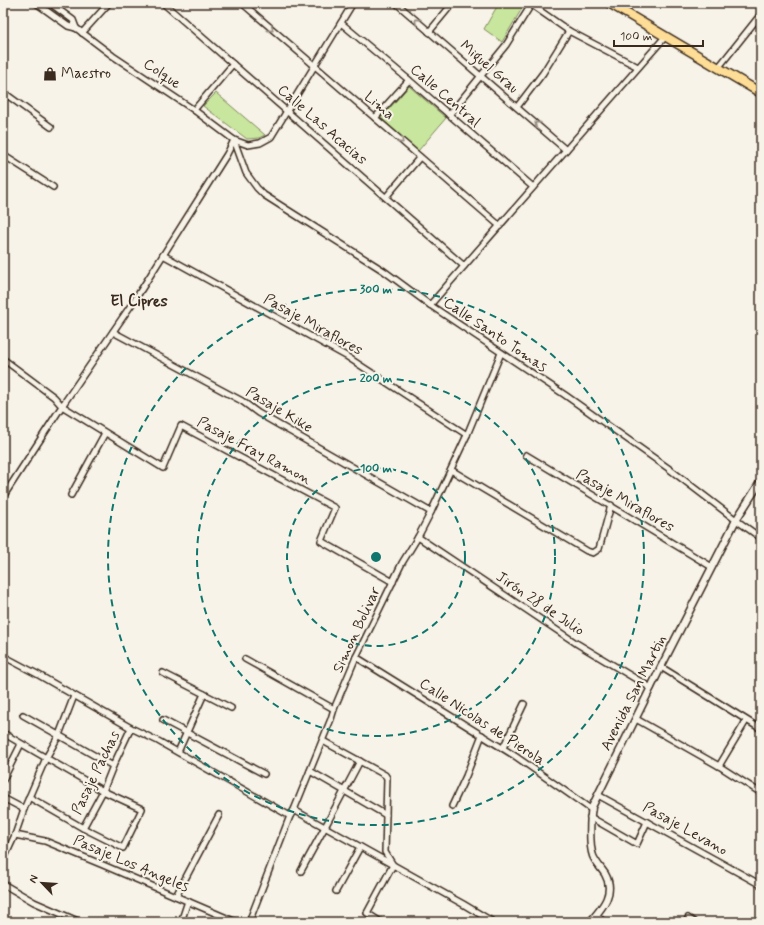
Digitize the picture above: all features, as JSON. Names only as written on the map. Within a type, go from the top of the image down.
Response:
[{"type":"highway","points":[[609,3],[761,93]]},
{"type":"street","name":"Colque","points":[[36,3],[68,26],[76,28],[113,56],[194,110],[234,140]]},
{"type":"street","name":"Colque","points":[[50,3],[73,20],[76,28]]},
{"type":"street","points":[[82,33],[109,3]]},
{"type":"street","name":"Calle Las Acacias","points":[[163,3],[464,266]]},
{"type":"street","name":"Lima","points":[[242,3],[500,226]]},
{"type":"street","points":[[3,497],[163,255],[227,154],[234,140],[248,145],[260,143],[271,137],[353,3]]},
{"type":"street","name":"Miguel Grau","points":[[396,3],[566,150]]},
{"type":"street","points":[[429,32],[453,3]]},
{"type":"street","points":[[448,115],[506,45],[530,4],[569,31],[638,67]]},
{"type":"street","points":[[718,68],[761,14]]},
{"type":"street","name":"Calle Central","points":[[340,23],[409,80],[533,188]]},
{"type":"street","points":[[517,107],[543,73],[569,31]]},
{"type":"street","points":[[430,306],[665,37]]},
{"type":"street","points":[[194,110],[233,64]]},
{"type":"street","points":[[375,118],[409,80]]},
{"type":"street","points":[[3,92],[51,127]]},
{"type":"street","name":"Calle Santo Tomas","points":[[234,140],[246,173],[264,195],[384,271],[430,306],[565,395],[662,464],[761,538]]},
{"type":"street","points":[[3,155],[53,187]]},
{"type":"street","points":[[386,197],[420,157]]},
{"type":"street","name":"Pasaje Miraflores","points":[[163,255],[346,356],[467,435]]},
{"type":"street","name":"Pasaje Kike","points":[[113,332],[242,401],[258,413],[431,512]]},
{"type":"street","name":"Simon Bolivar","points":[[249,922],[290,816],[294,810],[356,657],[402,563],[431,512],[467,435],[501,354]]},
{"type":"street","name":"Pasaje Fray Ramon","points":[[3,359],[54,397],[62,406],[163,468],[181,426],[335,508],[321,541],[393,582]]},
{"type":"street","points":[[71,495],[105,433]]},
{"type":"street","name":"Pasaje Miraflores","points":[[526,455],[712,567]]},
{"type":"street","points":[[451,470],[588,551],[593,552],[599,548],[611,505]]},
{"type":"street","name":"Avenida San Martin","points":[[590,922],[607,899],[610,891],[607,878],[592,854],[591,813],[598,795],[661,667],[736,520],[761,481]]},
{"type":"street","name":"Jirón 28 de Julio","points":[[418,537],[576,643],[651,688]]},
{"type":"street","points":[[3,656],[38,674],[130,728],[178,752],[290,816]]},
{"type":"street","name":"Calle Nicolas de Pierola","points":[[356,657],[503,748],[591,813],[637,844],[647,822]]},
{"type":"street","points":[[245,659],[334,709]]},
{"type":"street","points":[[661,667],[761,729]]},
{"type":"street","points":[[162,673],[231,708]]},
{"type":"street","points":[[178,752],[204,694]]},
{"type":"street","points":[[3,861],[46,758],[59,735],[74,696]]},
{"type":"street","points":[[503,748],[524,704]]},
{"type":"street","points":[[24,715],[113,766]]},
{"type":"street","points":[[636,719],[719,766],[761,793]]},
{"type":"street","points":[[163,720],[264,774]]},
{"type":"street","points":[[719,766],[746,720]]},
{"type":"street","name":"Pasaje Pachas","points":[[83,828],[103,791],[130,728]]},
{"type":"street","points":[[3,733],[103,791],[142,809],[122,848],[83,828],[29,797]]},
{"type":"street","points":[[452,806],[466,776],[482,735]]},
{"type":"street","points":[[323,740],[385,775],[387,778],[385,852],[393,865]]},
{"type":"street","points":[[3,780],[21,744]]},
{"type":"street","points":[[300,871],[325,828],[360,761]]},
{"type":"street","points":[[310,771],[386,815]]},
{"type":"street","name":"Pasaje Levano","points":[[598,795],[761,885]]},
{"type":"street","points":[[3,798],[24,809]]},
{"type":"street","points":[[294,810],[493,922]]},
{"type":"street","points":[[176,896],[219,815]]},
{"type":"street","name":"Pasaje Los Angeles","points":[[15,835],[45,841],[236,922]]},
{"type":"street","points":[[336,891],[360,847]]},
{"type":"street","points":[[381,922],[367,913],[393,865]]},
{"type":"street","points":[[3,884],[34,902],[80,922]]},
{"type":"street","points":[[181,922],[188,901]]},
{"type":"street","points":[[596,915],[604,922]]},
{"type":"street","points":[[688,918],[694,922]]},
{"type":"green space","points":[[499,3],[521,3],[524,5],[502,42],[484,29]]},
{"type":"green space","points":[[409,86],[446,118],[418,151],[381,118]]},
{"type":"green space","points":[[216,93],[265,135],[259,138],[247,139],[203,106]]},
{"type":"place","name":"Maestro","points":[[50,74]]},
{"type":"district","name":"El Cipres","points":[[139,301]]}]
